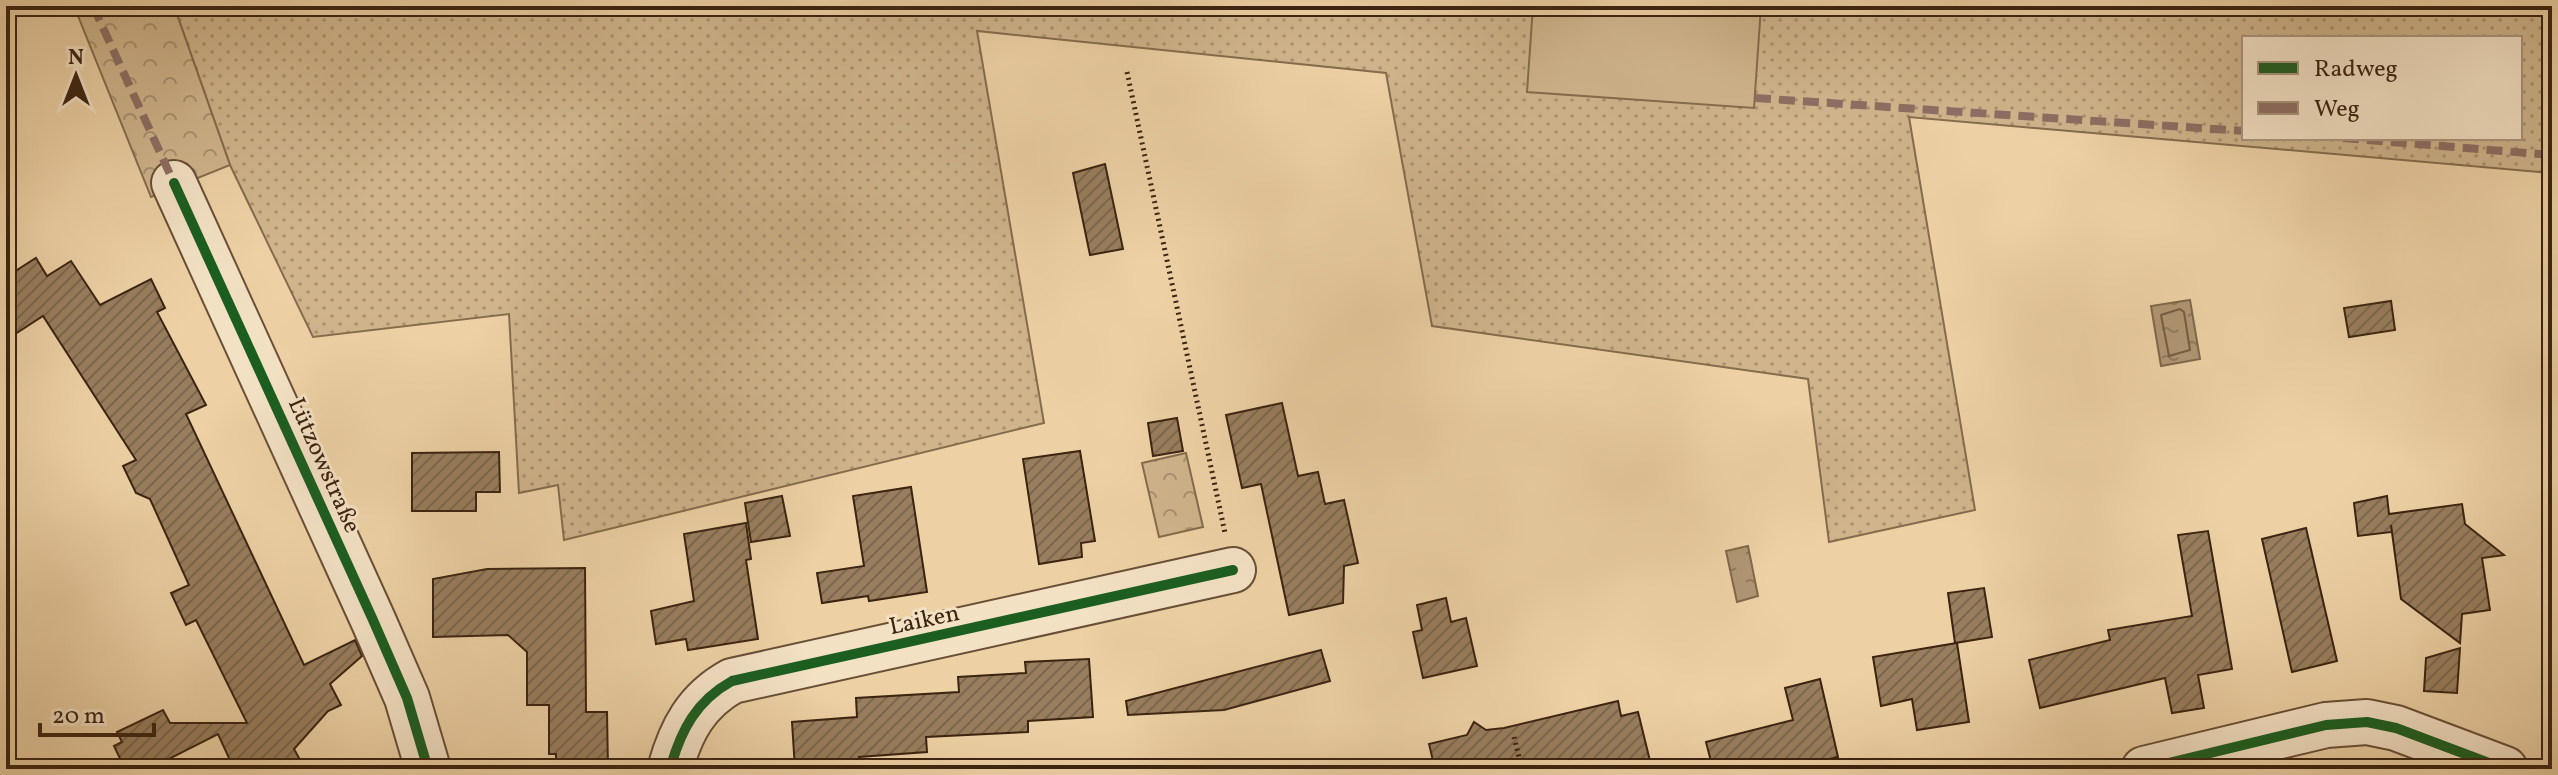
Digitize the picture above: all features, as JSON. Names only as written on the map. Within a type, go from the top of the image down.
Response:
[{"type":"street","name":"Lützowstraße","points":[[174,183],[407,698],[428,769]]},
{"type":"street","name":"Laiken","points":[[670,769],[687,721],[715,691],[732,681],[1233,570]]},
{"type":"street","points":[[2144,769],[2326,725],[2367,722],[2396,728],[2505,769]]},
{"type":"path","points":[[1127,72],[1233,570]]},
{"type":"path","points":[[1514,737],[1522,769]]},
{"type":"green space","points":[[74,6],[174,6],[230,165],[151,197]]},
{"type":"green space","points":[[174,6],[2552,6],[2552,173],[1909,117],[1975,510],[1829,542],[1808,379],[1432,326],[1386,73],[977,31],[1044,423],[564,540],[558,485],[519,493],[509,314],[313,337],[230,165]]},
{"type":"green space","points":[[1533,6],[1761,6],[1754,108],[1527,92]]},
{"type":"green space","points":[[1186,453],[1203,527],[1159,537],[1142,463]]},
{"type":"water","points":[[2190,300],[2200,359],[2161,366],[2151,306]]},
{"type":"water","points":[[1748,546],[1758,596],[1737,602],[1726,551]]},
{"type":"building","points":[[1105,164],[1123,249],[1090,255],[1073,173]]},
{"type":"building","points":[[36,258],[47,276],[71,261],[100,305],[151,279],[165,308],[157,312],[206,405],[186,414],[304,665],[355,640],[362,656],[330,684],[341,705],[328,711],[294,749],[305,769],[234,769],[218,734],[149,769],[125,769],[114,746],[122,742],[117,732],[163,710],[170,723],[247,723],[196,620],[186,625],[171,593],[189,585],[150,499],[136,493],[123,466],[136,460],[43,316],[6,340],[6,277]]},
{"type":"building","points":[[2391,301],[2395,330],[2349,337],[2344,308]]},
{"type":"building","points":[[1282,403],[1298,476],[1318,472],[1325,504],[1344,500],[1358,563],[1344,566],[1343,603],[1289,615],[1261,484],[1242,488],[1226,415]]},
{"type":"building","points":[[1177,418],[1183,451],[1153,456],[1148,423]]},
{"type":"building","points":[[1080,451],[1095,541],[1081,543],[1082,557],[1039,564],[1023,459]]},
{"type":"building","points":[[499,452],[500,492],[476,492],[476,511],[412,511],[412,453]]},
{"type":"building","points":[[911,487],[927,592],[869,601],[868,596],[822,603],[817,573],[864,566],[853,496]]},
{"type":"building","points":[[782,496],[790,536],[751,542],[745,503]]},
{"type":"building","points":[[2387,496],[2389,514],[2462,504],[2465,524],[2504,555],[2482,558],[2490,610],[2462,614],[2460,643],[2401,599],[2392,532],[2358,536],[2354,503]]},
{"type":"building","points":[[746,523],[751,559],[746,560],[758,639],[688,650],[686,639],[656,644],[651,611],[694,601],[684,534]]},
{"type":"building","points":[[2306,528],[2337,661],[2292,672],[2262,539]]},
{"type":"building","points":[[2208,531],[2232,669],[2198,675],[2204,708],[2172,713],[2165,678],[2040,708],[2029,660],[2110,640],[2108,630],[2192,616],[2178,535]]},
{"type":"building","points":[[585,568],[586,712],[607,712],[608,769],[556,769],[556,754],[549,754],[549,705],[527,705],[527,652],[508,635],[433,637],[433,579],[487,569]]},
{"type":"building","points":[[1984,588],[1992,637],[1955,643],[1948,593]]},
{"type":"building","points":[[1446,598],[1451,622],[1466,618],[1477,666],[1423,678],[1413,632],[1422,630],[1417,605]]},
{"type":"building","points":[[1957,643],[1969,722],[1917,730],[1912,699],[1881,706],[1873,657]]},
{"type":"building","points":[[2460,648],[2457,693],[2424,691],[2426,658]]},
{"type":"building","points":[[1321,650],[1330,681],[1224,710],[1128,715],[1126,701]]},
{"type":"building","points":[[1089,659],[1093,717],[1028,721],[1028,732],[926,737],[927,752],[859,757],[860,769],[795,769],[792,722],[857,717],[856,698],[959,692],[958,677],[1026,673],[1025,662]]},
{"type":"building","points":[[1820,679],[1838,757],[1785,769],[1713,769],[1706,742],[1793,720],[1785,688]]},
{"type":"building","points":[[1618,701],[1621,716],[1638,712],[1652,769],[1435,769],[1429,744],[1467,735],[1474,722],[1486,730],[1504,728]]},
{"type":"marked path","points":[[93,6],[174,183]]},
{"type":"marked path","points":[[1755,98],[2242,131]]},
{"type":"marked path","points":[[2368,140],[2552,155]]},
{"type":"cycle path","points":[[174,183],[407,698],[428,769]]},
{"type":"cycle path","points":[[670,769],[685,729],[699,707],[732,681],[1233,570]]},
{"type":"cycle path","points":[[2144,769],[2326,725],[2367,722],[2396,728],[2505,769]]}]
